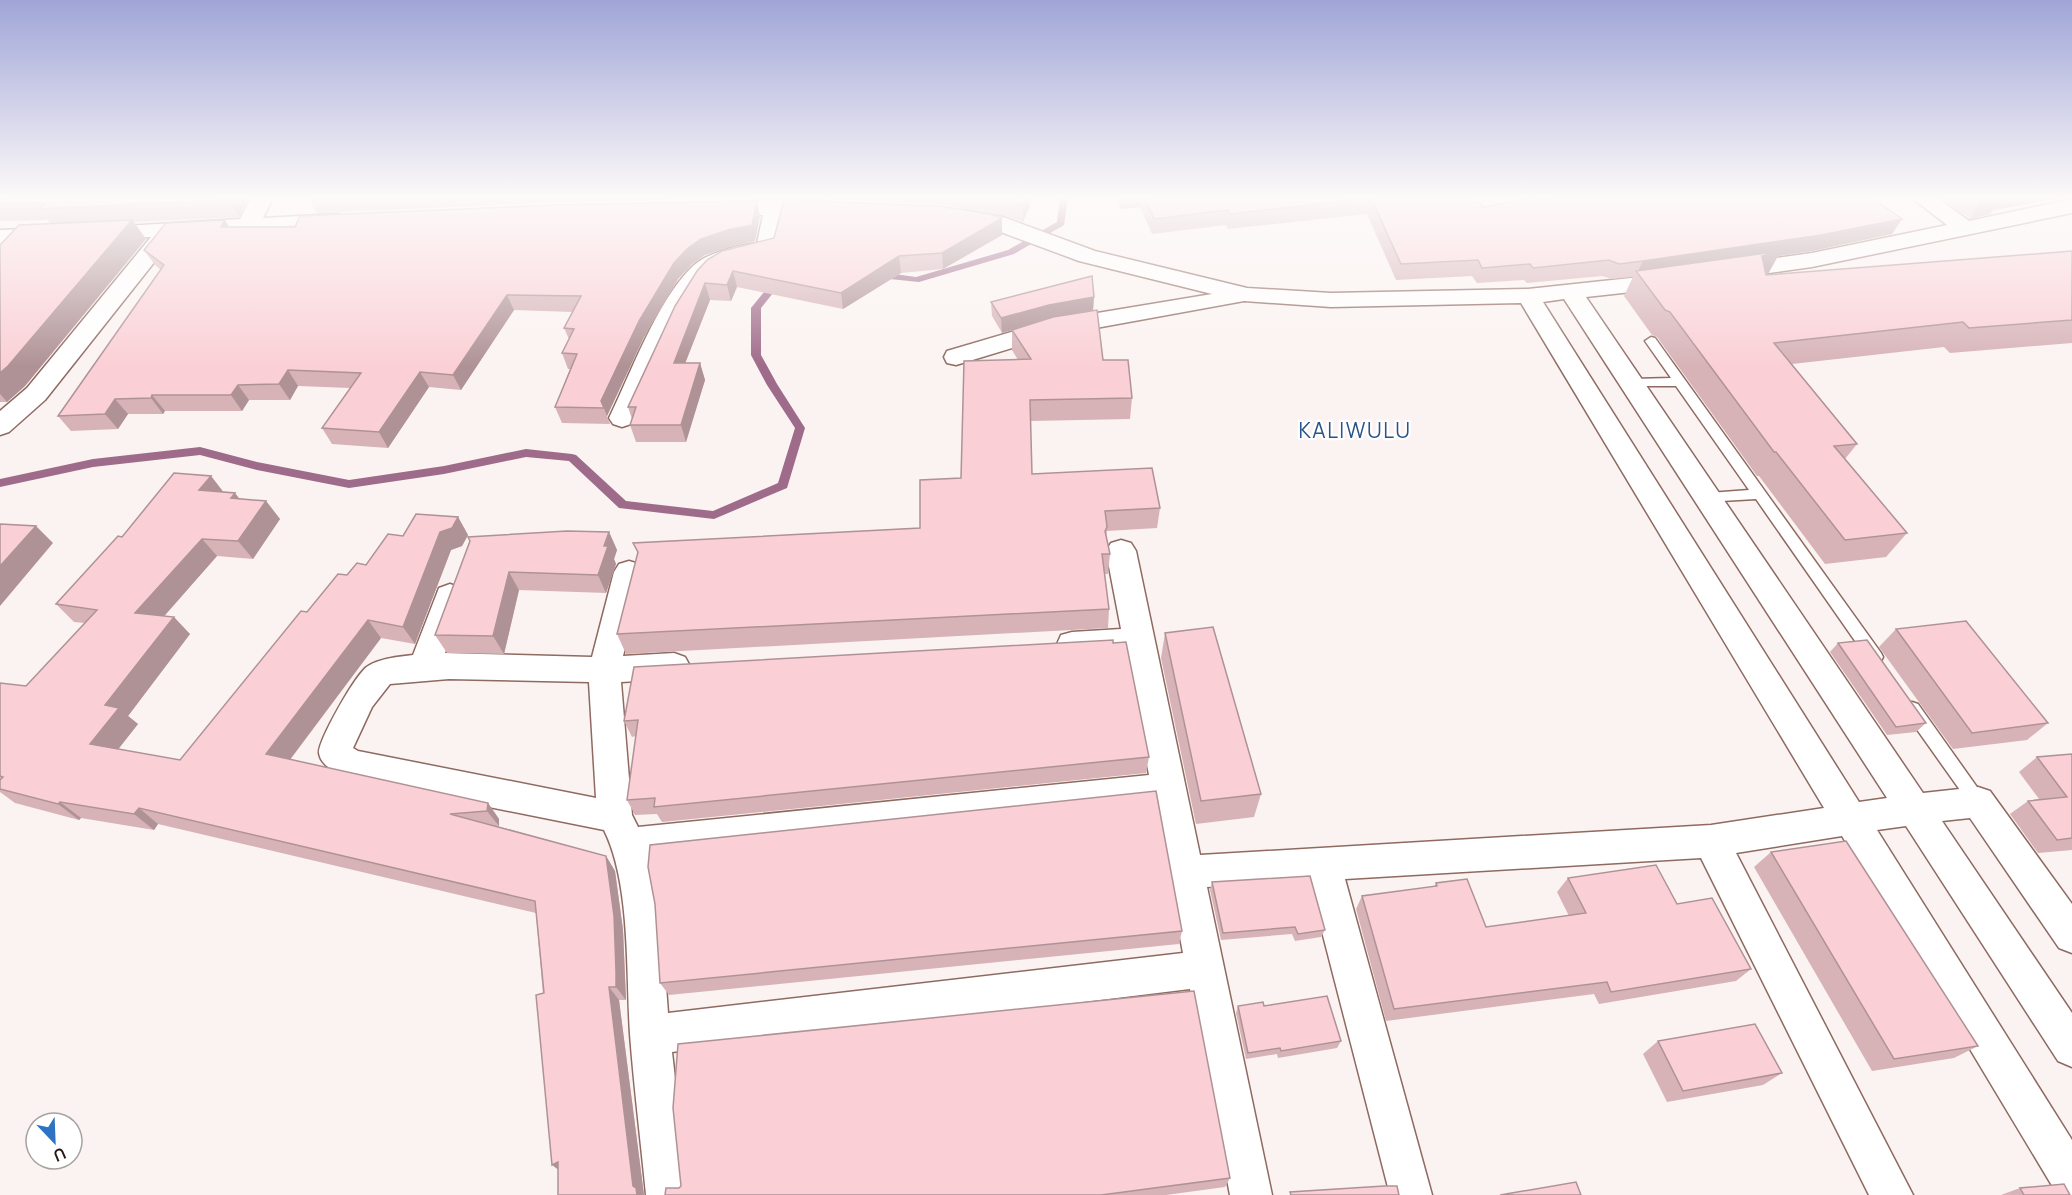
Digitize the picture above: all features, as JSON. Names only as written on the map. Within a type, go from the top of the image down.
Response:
[{"type":"street","points":[[0,426],[36,394],[149,254]]},
{"type":"street","points":[[621,418],[675,305],[702,270],[735,254]]},
{"type":"street","points":[[1081,254],[1247,295],[1331,300],[1527,296],[1701,276],[1843,254]]},
{"type":"street","points":[[1571,292],[2072,1047]]},
{"type":"street","points":[[956,357],[1049,329],[1247,295]]},
{"type":"street","points":[[1527,296],[2072,1179]]},
{"type":"street","points":[[1120,550],[1251,1195]]},
{"type":"street","points":[[424,667],[459,570]]},
{"type":"street","points":[[629,572],[604,670],[622,830],[643,918],[650,1035],[667,1195]]},
{"type":"street","points":[[1044,646],[1139,641]]},
{"type":"street","points":[[699,664],[604,670],[424,667],[389,670],[370,683],[337,745],[336,754],[350,764],[622,830],[1168,788]]},
{"type":"street","points":[[1185,872],[1711,841],[1915,809],[1978,802],[2072,935]]},
{"type":"street","points":[[1711,841],[1892,1195]]},
{"type":"street","points":[[1323,865],[1411,1195]]},
{"type":"street","points":[[650,1035],[1205,969]]},
{"type":"lane","points":[[1650,341],[1882,667]]},
{"type":"lane","points":[[1632,383],[1680,382]]},
{"type":"lane","points":[[1709,498],[1759,494]]},
{"type":"lane","points":[[1903,696],[1978,802]]},
{"type":"building","points":[[0,254],[103,254],[8,366],[0,373]]},
{"type":"building","points":[[149,254],[683,254],[674,263],[639,321],[601,401],[604,408],[555,407],[577,354],[562,353],[574,329],[564,328],[581,296],[507,295],[453,375],[420,372],[379,432],[322,428],[361,373],[288,370],[279,384],[238,385],[231,395],[152,395],[151,398],[115,399],[105,414],[58,416],[164,265]]},
{"type":"building","points":[[717,254],[931,254],[899,256],[841,293],[733,271],[727,285],[705,283],[674,363],[700,363],[681,425],[630,425],[636,407],[628,407],[675,306],[697,271],[707,260]]},
{"type":"building","points":[[1396,254],[1690,254],[1619,264],[1609,260],[1533,268],[1530,264],[1482,268],[1478,260],[1401,264]]},
{"type":"building","points":[[1761,254],[1770,254],[1762,256],[1766,275],[2037,254],[2072,254],[2072,320],[1969,328],[1963,322],[1774,343],[1857,444],[1834,446],[1907,533],[1845,540],[1774,452],[1670,312],[1665,310],[1636,271]]},
{"type":"building","points":[[1092,276],[1094,297],[1049,305],[1001,318],[991,302]]},
{"type":"building","points":[[1097,310],[1103,360],[1128,360],[1132,398],[1030,400],[1032,474],[1152,468],[1160,508],[1105,511],[1107,527],[1105,531],[1110,554],[1102,554],[1109,609],[617,634],[638,552],[633,543],[920,528],[920,480],[961,478],[964,361],[1031,359],[1012,330],[1053,317]]},
{"type":"building","points":[[174,473],[211,476],[199,490],[235,493],[231,498],[266,501],[238,541],[202,539],[135,613],[174,617],[105,705],[119,708],[90,744],[180,760],[301,611],[307,612],[338,574],[347,575],[357,563],[366,565],[388,534],[403,536],[416,514],[458,517],[452,528],[440,532],[403,627],[368,620],[266,754],[488,803],[487,811],[450,814],[606,856],[614,916],[616,971],[616,987],[609,987],[633,1186],[636,1188],[637,1195],[558,1195],[558,1162],[552,1165],[536,995],[544,993],[535,901],[139,808],[134,814],[60,802],[58,804],[0,789],[0,780],[3,777],[0,776],[0,683],[26,686],[97,610],[56,604],[118,536],[122,537]]},
{"type":"building","points":[[0,524],[36,526],[0,566]]},
{"type":"building","points":[[567,531],[609,532],[604,546],[608,546],[598,575],[509,572],[493,636],[435,635],[470,541],[468,537]]},
{"type":"building","points":[[1966,621],[2048,723],[1972,733],[1896,629]]},
{"type":"building","points":[[1213,627],[1261,794],[1201,801],[1165,633]]},
{"type":"building","points":[[1113,640],[1113,643],[1126,642],[1149,757],[654,807],[655,798],[627,800],[638,720],[624,721],[634,667]]},
{"type":"building","points":[[1867,640],[1926,723],[1896,727],[1838,643]]},
{"type":"building","points":[[2072,754],[2072,838],[2057,840],[2028,801],[2067,797],[2037,757]]},
{"type":"building","points":[[1156,791],[1182,931],[660,983],[655,904],[648,867],[650,845]]},
{"type":"building","points":[[1846,841],[1978,1046],[1894,1059],[1771,852]]},
{"type":"building","points":[[1656,865],[1677,904],[1712,898],[1751,969],[1611,992],[1607,982],[1394,1009],[1362,896],[1437,886],[1436,883],[1467,879],[1486,927],[1586,913],[1568,878]]},
{"type":"building","points":[[1310,876],[1325,930],[1298,934],[1295,927],[1223,933],[1212,882]]},
{"type":"building","points":[[1194,991],[1230,1178],[1101,1195],[665,1195],[666,1188],[681,1186],[673,1108],[678,1044]]},
{"type":"building","points":[[1327,996],[1341,1041],[1281,1051],[1280,1048],[1248,1053],[1238,1006],[1263,1002],[1264,1006]]},
{"type":"building","points":[[1755,1024],[1782,1073],[1683,1091],[1658,1041]]},
{"type":"building","points":[[1576,1182],[1581,1195],[1500,1195]]},
{"type":"building","points":[[2064,1184],[2070,1195],[2024,1195],[2020,1188]]},
{"type":"building","points":[[1397,1186],[1399,1195],[1291,1195],[1290,1192]]},
{"type":"waterway","points":[[880,275],[916,280],[1005,254]]},
{"type":"waterway","points":[[0,483],[93,463],[200,451],[257,466],[349,484],[444,470],[526,453],[572,458],[623,505],[714,515],[783,485],[800,428],[756,355],[756,308],[776,283]]},
{"type":"district","name":"KALIWULU","points":[[1355,430]]}]
